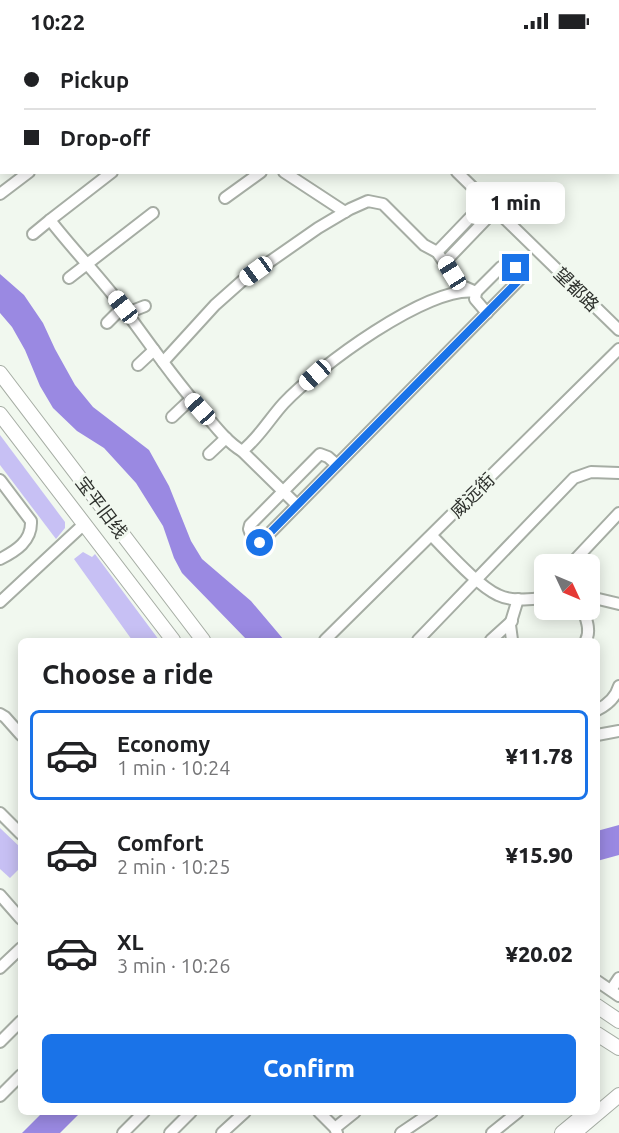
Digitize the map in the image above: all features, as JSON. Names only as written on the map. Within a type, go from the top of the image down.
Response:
[{"type":"main road","name":"宝平旧线","points":[[0,373],[201,638]]},
{"type":"main road","name":"宝平旧线","points":[[0,414],[171,638]]},
{"type":"main road","points":[[600,1008],[619,1021]]},
{"type":"main road","points":[[600,1036],[619,1048]]},
{"type":"main road","points":[[600,1102],[618,1091]]},
{"type":"main road","points":[[600,1108],[618,1091]]},
{"type":"main road","points":[[562,1133],[584,1115]]},
{"type":"main road","points":[[574,1133],[593,1115]]},
{"type":"street","points":[[0,194],[26,174]]},
{"type":"street","points":[[33,234],[109,174]]},
{"type":"street","points":[[225,198],[258,174]]},
{"type":"street","points":[[287,174],[345,212]]},
{"type":"street","name":"望都路","points":[[459,174],[619,330]]},
{"type":"street","points":[[163,362],[215,305],[242,281],[284,250],[345,212],[368,201],[383,204],[424,245],[437,252],[460,285],[476,292]]},
{"type":"street","points":[[437,252],[486,201]]},
{"type":"street","points":[[445,262],[495,210]]},
{"type":"street","points":[[69,278],[153,213]]},
{"type":"street","points":[[50,220],[125,310],[190,399],[226,438],[297,506]]},
{"type":"street","points":[[337,465],[320,454],[250,525],[249,529],[255,541],[260,543],[297,506],[487,313],[522,277],[519,271],[509,264],[501,267],[476,292],[475,299],[487,313]]},
{"type":"street","points":[[242,451],[285,402],[330,362],[362,338],[454,292],[466,290],[476,292]]},
{"type":"street","points":[[107,323],[125,310],[145,306]]},
{"type":"street","name":"威远街","points":[[327,638],[619,349]]},
{"type":"street","points":[[138,364],[154,350]]},
{"type":"street","points":[[172,417],[190,399]]},
{"type":"street","points":[[209,454],[226,438]]},
{"type":"street","points":[[420,638],[574,478],[591,472],[619,473]]},
{"type":"street","points":[[0,480],[31,521],[32,528],[23,544],[1,558]]},
{"type":"street","points":[[580,554],[619,513]]},
{"type":"street","points":[[0,602],[83,525]]},
{"type":"street","points":[[432,536],[477,579],[499,596],[534,598]]},
{"type":"street","points":[[493,638],[512,621],[522,599],[534,593]]},
{"type":"street","points":[[600,599],[619,604]]},
{"type":"street","points":[[586,620],[587,638]]},
{"type":"street","points":[[512,621],[512,638]]},
{"type":"street","points":[[600,708],[617,693],[619,686]]},
{"type":"street","points":[[0,714],[18,732]]},
{"type":"street","points":[[600,734],[619,731]]},
{"type":"street","points":[[0,813],[18,831]]},
{"type":"street","points":[[0,896],[18,916]]},
{"type":"street","points":[[0,968],[18,951]]},
{"type":"street","points":[[600,983],[615,993],[619,978]]},
{"type":"street","points":[[0,1042],[18,1024]]},
{"type":"street","points":[[0,1096],[18,1079]]},
{"type":"street","points":[[123,1133],[141,1115]]},
{"type":"street","points":[[170,1133],[188,1115]]},
{"type":"street","points":[[222,1133],[242,1115]]},
{"type":"street","points":[[322,1115],[336,1130],[352,1115]]},
{"type":"street","points":[[401,1133],[428,1115]]},
{"type":"street","points":[[492,1133],[514,1115]]},
{"type":"shaded area","points":[[0,274],[24,295],[43,323],[75,385],[93,407],[149,450],[169,486],[191,541],[202,559],[251,601],[282,638],[245,638],[182,573],[163,526],[136,483],[104,448],[77,431],[53,408],[40,386],[25,350],[12,327],[0,313]]},
{"type":"shaded area","points":[[0,435],[65,522],[65,528],[56,539],[0,465]]},
{"type":"shaded area","points":[[83,552],[92,557],[95,554],[158,638],[131,638],[74,559]]},
{"type":"shaded area","points":[[619,825],[619,855],[600,860],[600,830]]},
{"type":"shaded area","points":[[0,828],[18,845],[18,870],[10,878],[0,869]]},
{"type":"shaded area","points":[[40,1115],[78,1115],[60,1133],[22,1133]]},
{"type":"route","points":[[260,543],[522,277],[516,268]]}]
